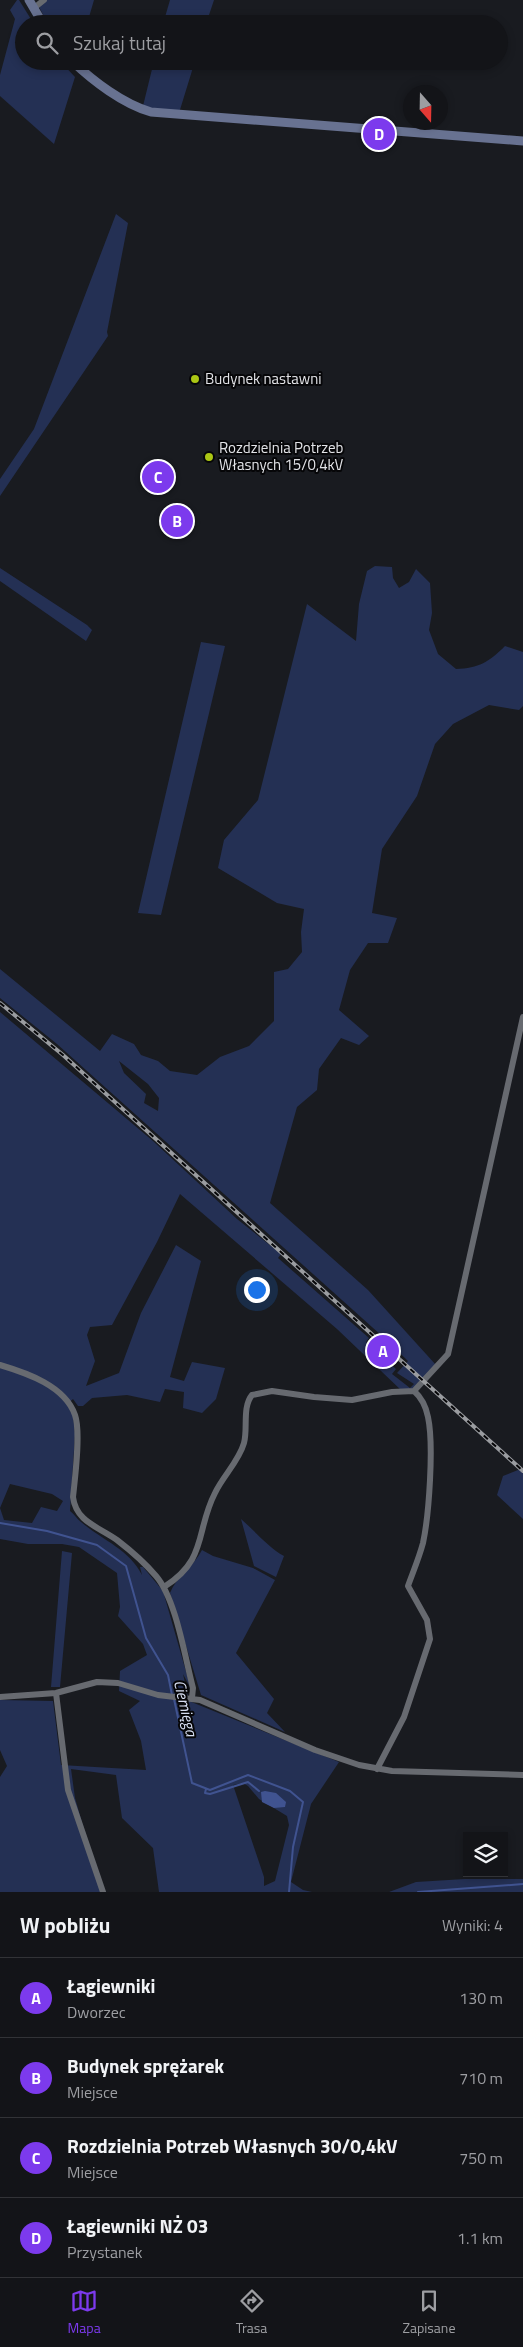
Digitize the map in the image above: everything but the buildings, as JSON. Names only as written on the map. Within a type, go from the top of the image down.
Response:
[{"type":"street","points":[[38,15],[31,4],[44,0]]},
{"type":"street","points":[[84,70],[119,96],[151,112],[523,141]]},
{"type":"street","points":[[164,1587],[182,1574],[196,1555],[215,1493],[244,1444],[247,1408],[252,1395],[272,1390],[314,1397],[352,1400],[392,1392],[414,1391],[448,1354],[523,1017]]},
{"type":"street","points":[[0,1365],[43,1382],[69,1404],[77,1424],[73,1497],[77,1511],[84,1520],[110,1536],[132,1553],[156,1575],[164,1587],[171,1604],[193,1688],[192,1698]]},
{"type":"street","points":[[377,1768],[404,1717],[430,1639],[427,1620],[408,1586],[418,1560],[425,1531],[430,1452],[428,1417],[422,1401],[414,1391]]},
{"type":"street","points":[[0,1697],[56,1693],[88,1684],[110,1682],[158,1695],[192,1698],[333,1757],[377,1768],[523,1775]]},
{"type":"street","points":[[56,1693],[68,1790],[103,1892]]},
{"type":"shaded area","points":[[19,0],[28,15],[15,15],[15,19],[10,10]]},
{"type":"shaded area","points":[[46,0],[94,0],[90,15],[43,15],[39,7]]},
{"type":"shaded area","points":[[170,0],[214,0],[209,15],[166,15]]},
{"type":"shaded area","points":[[15,19],[15,70],[68,70],[75,77],[54,144],[0,96],[0,75]]},
{"type":"shaded area","points":[[152,70],[192,70],[179,113],[155,110],[143,106]]},
{"type":"shaded area","points":[[116,214],[128,223],[107,332],[108,336],[0,496],[0,479],[34,429]]},
{"type":"shaded area","points":[[375,566],[392,567],[393,578],[399,588],[409,582],[416,569],[430,583],[432,613],[429,630],[438,654],[456,669],[477,666],[494,656],[505,646],[523,652],[523,706],[519,710],[489,705],[453,724],[435,744],[417,796],[382,849],[372,913],[397,918],[388,943],[368,943],[350,970],[339,1010],[369,1036],[359,1045],[341,1038],[319,1069],[317,1090],[297,1107],[270,1203],[368,1290],[436,1365],[414,1391],[402,1391],[337,1329],[180,1194],[157,1242],[112,1325],[90,1327],[87,1335],[95,1361],[86,1386],[119,1373],[141,1313],[176,1245],[201,1261],[170,1377],[184,1381],[192,1362],[225,1368],[216,1399],[202,1413],[183,1408],[184,1392],[165,1389],[160,1402],[127,1395],[92,1398],[83,1406],[78,1406],[73,1399],[67,1404],[73,1415],[75,1434],[70,1511],[80,1521],[130,1558],[142,1575],[140,1567],[143,1567],[163,1591],[191,1689],[183,1674],[189,1701],[339,1762],[311,1804],[291,1882],[303,1890],[312,1892],[159,1892],[153,1848],[122,1818],[116,1775],[71,1769],[75,1798],[102,1892],[0,1892],[0,1777],[7,1766],[0,1750],[0,1700],[53,1701],[61,1765],[146,1770],[141,1741],[129,1710],[140,1701],[119,1691],[120,1671],[147,1655],[143,1644],[118,1616],[120,1607],[117,1573],[79,1547],[62,1544],[28,1544],[0,1539],[0,1508],[0,1012],[153,1141],[237,1219],[281,1254],[278,1258],[369,1338],[366,1342],[396,1369],[392,1374],[410,1388],[414,1384],[397,1373],[408,1361],[382,1336],[57,1044],[0,998],[0,969],[100,1051],[112,1034],[134,1044],[141,1055],[158,1061],[170,1071],[197,1075],[220,1057],[249,1046],[274,1021],[274,972],[288,969],[302,952],[301,932],[304,909],[277,903],[218,868],[224,840],[258,800],[307,604],[356,641],[359,604],[367,571]],"holes":[[[119,1061],[148,1084],[159,1098],[158,1111],[144,1103],[146,1094],[124,1073]],[[10,1484],[52,1494],[63,1501],[57,1511],[41,1507],[32,1523],[4,1520],[0,1508]],[[243,1783],[259,1799],[287,1816],[289,1825],[275,1881],[264,1886],[264,1877],[233,1785]]]},
{"type":"shaded area","points":[[0,568],[87,625],[92,630],[86,641],[0,581]]},
{"type":"shaded area","points":[[201,642],[225,646],[161,915],[138,913]]},
{"type":"shaded area","points":[[523,1468],[523,1519],[497,1495],[503,1476]]},
{"type":"shaded area","points":[[241,1519],[267,1544],[284,1556],[276,1577],[254,1566]]},
{"type":"shaded area","points":[[202,1550],[213,1556],[253,1568],[275,1580],[236,1653],[274,1699],[267,1713],[285,1732],[201,1695],[170,1593],[176,1582]]},
{"type":"shaded area","points":[[62,1551],[72,1553],[60,1687],[51,1687]]},
{"type":"shaded area","points":[[261,1792],[276,1793],[286,1802],[285,1807],[274,1808],[262,1802]]},
{"type":"shaded area","points":[[465,1879],[523,1879],[523,1892],[389,1892],[416,1882]]},
{"type":"waterway","name":"Ciemięga","points":[[0,1523],[47,1531],[97,1545],[126,1566],[146,1638],[168,1675],[172,1695]]},
{"type":"waterway","name":"Ciemięga","points":[[174,1699],[192,1783],[210,1790],[248,1775],[290,1791],[303,1802],[293,1847],[289,1892]]},
{"type":"waterway","points":[[206,1789],[205,1793],[210,1794],[248,1782],[259,1791]]},
{"type":"waterway","name":"Ciemięga","points":[[418,1892],[523,1884]]},
{"type":"railway","points":[[0,1003],[63,1055],[523,1471]]},
{"type":"place","name":"Łagiewniki NŻ 03","points":[[379,134]]},
{"type":"place","name":"Budynek nastawni","points":[[195,379]]},
{"type":"place","name":"Rozdzielnia Potrzeb Własnych 15/0,4kV","points":[[209,457]]},
{"type":"place","name":"Rozdzielnia Potrzeb Własnych 30/0,4kV","points":[[158,477]]},
{"type":"place","name":"Budynek sprężarek","points":[[177,521]]},
{"type":"place","name":"Łagiewniki","points":[[383,1351]]}]
